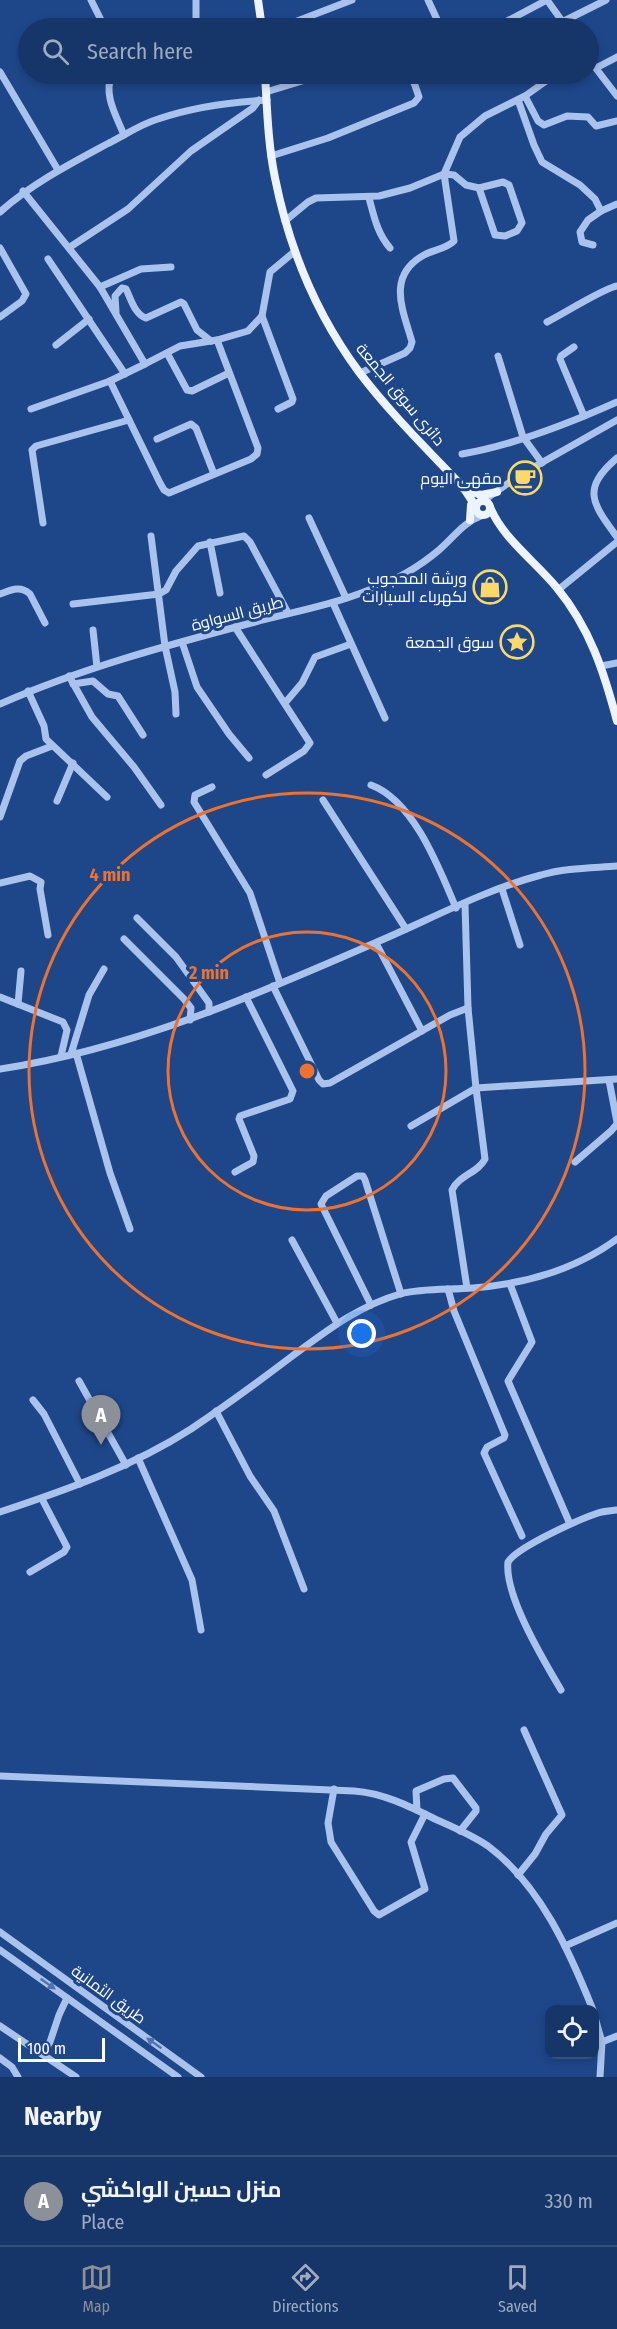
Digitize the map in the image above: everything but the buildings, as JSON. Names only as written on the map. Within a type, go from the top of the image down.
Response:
[{"type":"main road","points":[[258,0],[261,18]]},
{"type":"main road","name":"دائرى سوق الجمعة","points":[[265,84],[271,156],[285,221],[294,252],[320,309],[338,341],[360,373],[465,491],[558,590]]},
{"type":"main road","points":[[469,522],[465,491],[481,495],[498,491]]},
{"type":"main road","points":[[558,590],[592,641],[614,696],[617,721]]},
{"type":"street","points":[[91,0],[100,18]]},
{"type":"street","points":[[196,0],[196,18]]},
{"type":"street","points":[[305,18],[352,0]]},
{"type":"street","points":[[428,0],[436,18]]},
{"type":"street","points":[[513,18],[547,0],[559,18]]},
{"type":"street","points":[[576,18],[606,0]]},
{"type":"street","points":[[599,66],[617,57]]},
{"type":"street","points":[[0,72],[58,170]]},
{"type":"street","points":[[599,72],[617,96]]},
{"type":"street","points":[[108,84],[109,97],[124,135]]},
{"type":"street","points":[[0,212],[23,191],[58,170],[156,119],[198,108],[264,97],[298,84]]},
{"type":"street","points":[[271,156],[328,138],[414,103],[419,97],[414,84]]},
{"type":"street","points":[[360,373],[405,353],[410,348],[412,342],[399,287],[411,265],[423,255],[451,244],[453,241],[444,174],[455,147],[469,128],[485,116],[521,98],[541,84]]},
{"type":"street","points":[[70,247],[128,209],[191,151],[253,108],[264,97]]},
{"type":"street","points":[[521,98],[538,121],[544,125],[567,116],[588,117],[596,126],[617,121]]},
{"type":"street","points":[[521,98],[534,145],[542,162],[580,185],[595,199],[602,211]]},
{"type":"street","points":[[285,221],[316,198],[369,198],[410,188],[444,174],[454,175],[466,185],[479,188],[503,182],[509,185],[522,223],[518,231],[505,236],[495,235],[479,188]]},
{"type":"street","points":[[23,191],[100,287],[145,364]]},
{"type":"street","points":[[369,198],[377,229],[390,248]]},
{"type":"street","points":[[593,245],[582,242],[580,232],[588,220],[617,204]]},
{"type":"street","points":[[0,248],[26,294],[22,301],[0,316]]},
{"type":"street","points":[[32,409],[110,381],[180,346],[214,341],[249,331],[262,316],[270,272],[294,252]]},
{"type":"street","points":[[48,259],[125,374]]},
{"type":"street","points":[[100,287],[141,269],[171,267]]},
{"type":"street","points":[[547,322],[576,308],[608,288],[617,286]]},
{"type":"street","points":[[110,381],[164,490],[169,493],[251,459],[257,454],[258,448],[214,341],[197,330],[184,304],[181,302],[146,318],[142,317],[137,312],[126,289],[122,288],[115,296],[116,312]]},
{"type":"street","points":[[262,316],[293,399],[292,402],[278,409]]},
{"type":"street","points":[[56,345],[89,319]]},
{"type":"street","points":[[574,347],[560,359],[584,416]]},
{"type":"street","points":[[166,353],[187,390],[192,391],[229,373]]},
{"type":"street","points":[[498,356],[523,437],[542,463]]},
{"type":"street","points":[[462,454],[523,437],[617,402]]},
{"type":"street","points":[[43,522],[32,450],[36,446],[129,420]]},
{"type":"street","points":[[498,491],[520,475],[617,420]]},
{"type":"street","points":[[158,439],[191,424],[196,428],[214,474]]},
{"type":"street","points":[[617,458],[597,478],[594,495],[597,507],[617,537]]},
{"type":"street","name":"طريق السواوة","points":[[0,704],[69,676],[165,646],[333,603],[370,590],[414,568],[441,549],[498,491]]},
{"type":"street","points":[[309,518],[346,598]]},
{"type":"street","points":[[151,536],[165,646],[175,692],[176,714]]},
{"type":"street","points":[[73,604],[159,594],[166,590],[176,571],[198,546],[244,536],[250,542],[288,613]]},
{"type":"street","points":[[210,542],[220,592]]},
{"type":"street","points":[[558,590],[617,542]]},
{"type":"street","points":[[0,594],[14,589],[26,590],[45,623]]},
{"type":"street","points":[[333,603],[385,718]]},
{"type":"street","points":[[235,627],[310,743],[304,751],[266,775]]},
{"type":"street","points":[[93,630],[97,667]]},
{"type":"street","points":[[182,642],[196,687],[249,758]]},
{"type":"street","points":[[285,703],[302,683],[315,657],[351,644]]},
{"type":"street","points":[[601,666],[617,663]]},
{"type":"street","points":[[69,676],[92,717],[134,767],[161,805]]},
{"type":"street","points":[[73,684],[93,681],[108,694],[118,696],[143,735]]},
{"type":"street","points":[[28,691],[44,726],[46,739],[106,797]]},
{"type":"street","points":[[0,818],[20,761],[26,756],[52,746]]},
{"type":"street","points":[[57,801],[73,764]]},
{"type":"street","points":[[370,785],[387,792],[423,837],[433,854],[456,908]]},
{"type":"street","points":[[212,787],[195,795],[194,802],[250,893],[277,984],[319,1080],[323,1084],[330,1083],[468,1008]]},
{"type":"street","points":[[323,800],[406,929]]},
{"type":"street","points":[[0,1070],[74,1053],[190,1020],[502,888],[552,872],[617,866]]},
{"type":"street","points":[[0,883],[30,876],[37,878],[40,882],[48,935]]},
{"type":"street","points":[[502,888],[520,945]]},
{"type":"street","points":[[465,904],[468,1008],[485,1159],[482,1164],[456,1181],[452,1190],[467,1288]]},
{"type":"street","points":[[136,918],[176,957],[209,1004],[209,1012]]},
{"type":"street","points":[[124,939],[184,999],[191,1008],[190,1020]]},
{"type":"street","points":[[376,943],[422,1031]]},
{"type":"street","points":[[104,969],[89,995],[74,1053],[129,1229]]},
{"type":"street","points":[[18,1004],[21,971]]},
{"type":"street","points":[[0,997],[63,1022],[67,1026],[61,1056]]},
{"type":"street","points":[[235,1172],[253,1162],[254,1156],[239,1119],[240,1116],[290,1099],[293,1094],[246,997]]},
{"type":"street","points":[[411,1126],[476,1088],[617,1079]]},
{"type":"street","points":[[575,1162],[617,1123],[609,1080]]},
{"type":"street","points":[[371,1305],[321,1204],[326,1196],[357,1176],[363,1176],[365,1180],[401,1294]]},
{"type":"street","points":[[0,1512],[80,1484],[126,1465],[170,1442],[337,1323],[371,1305],[401,1294],[510,1284],[543,1276],[596,1253],[617,1239]]},
{"type":"street","points":[[292,1240],[337,1323]]},
{"type":"street","points":[[510,1284],[532,1342],[508,1381],[570,1524]]},
{"type":"street","points":[[448,1289],[454,1311],[505,1435],[504,1438],[487,1447],[484,1453],[522,1536]]},
{"type":"street","points":[[79,1381],[126,1465]]},
{"type":"street","points":[[33,1400],[44,1414],[80,1484]]},
{"type":"street","points":[[216,1411],[250,1476],[274,1511],[304,1589]]},
{"type":"street","points":[[138,1458],[192,1580],[201,1630]]},
{"type":"street","points":[[30,1572],[67,1550],[67,1545],[42,1499]]},
{"type":"street","points":[[561,1690],[527,1627],[516,1600],[507,1566],[510,1558],[516,1553],[570,1524],[601,1512],[617,1510]]},
{"type":"street","points":[[518,1875],[562,1815],[524,1730]]},
{"type":"street","points":[[0,1776],[334,1790],[371,1793],[404,1803],[486,1845],[518,1875],[541,1905],[565,1946],[591,2005]]},
{"type":"street","points":[[334,1790],[328,1823],[331,1842],[374,1911],[379,1915],[424,1889],[411,1842],[421,1812],[416,1791],[444,1779],[453,1778],[476,1808],[460,1831]]},
{"type":"street","points":[[565,1946],[617,1923]]},
{"type":"street","name":"طريق الثمانية","points":[[0,1932],[201,2077]]},
{"type":"street","points":[[0,1950],[178,2077]]},
{"type":"street","points":[[42,2054],[50,2042],[58,2015],[67,1998]]},
{"type":"street","points":[[0,2026],[42,2054],[66,2074],[76,2077]]},
{"type":"street","points":[[599,2032],[602,2042],[600,2077]]},
{"type":"street","points":[[602,2042],[617,2036]]},
{"type":"street","points":[[0,2058],[12,2067],[18,2077]]},
{"type":"place","name":"مقهى اليوم","points":[[525,478]]},
{"type":"place","name":"ورشة المحجوب لكهرباء السيارات","points":[[490,587]]},
{"type":"place","name":"سوق الجمعة","points":[[517,642]]},
{"type":"place","name":"منزل حسين الواكشي","points":[[101,1445]]}]
